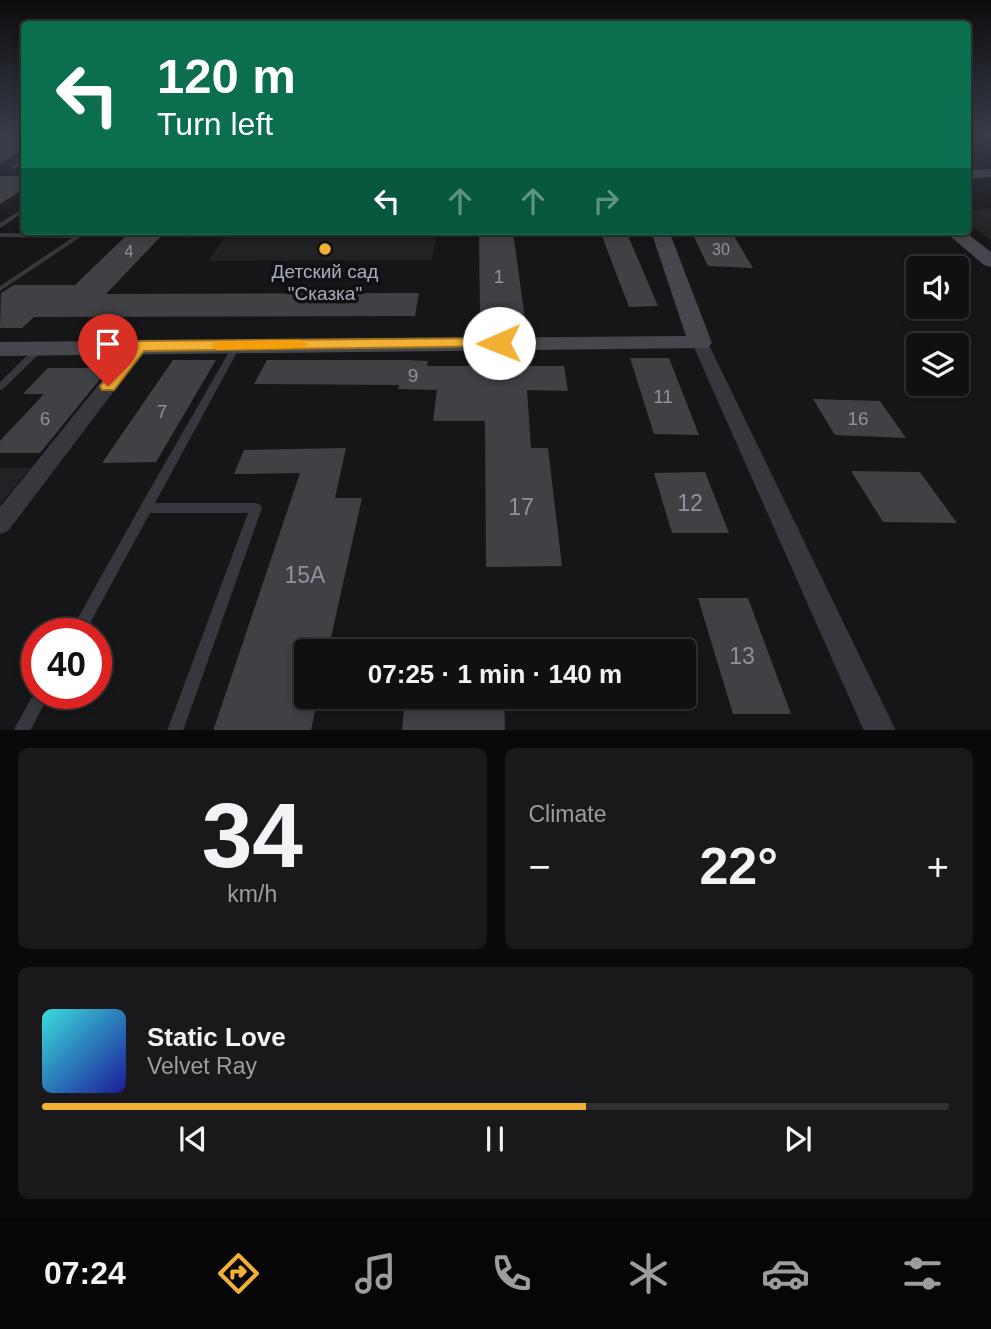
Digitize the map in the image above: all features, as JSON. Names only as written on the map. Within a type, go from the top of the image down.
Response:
[{"type":"street","points":[[971,175],[991,173]]},
{"type":"street","points":[[661,235],[700,343],[880,730]]},
{"type":"street","points":[[959,235],[987,255]]},
{"type":"street","points":[[0,349],[700,343]]},
{"type":"street","points":[[0,524],[139,346]]},
{"type":"lane","points":[[0,226],[21,213]]},
{"type":"lane","points":[[0,235],[21,234]]},
{"type":"lane","points":[[0,289],[79,235]]},
{"type":"lane","points":[[85,618],[237,345]]},
{"type":"lane","points":[[0,387],[40,348]]},
{"type":"lane","points":[[145,508],[256,508],[175,730]]},
{"type":"lane","points":[[22,730],[33,709]]},
{"type":"shaded area","points":[[991,208],[991,241],[971,225],[971,211]]},
{"type":"shaded area","name":"Детский сад \"Сказка\"","points":[[186,235],[436,235],[432,260],[208,261],[226,236],[183,238]]},
{"type":"shaded area","points":[[0,468],[30,468],[0,504]]},
{"type":"building","points":[[0,176],[21,176],[21,191],[0,204]]},
{"type":"building","points":[[127,235],[162,235],[106,294],[419,293],[415,316],[34,317],[22,328],[0,328],[1,293],[14,285],[75,285]]},
{"type":"building","points":[[479,235],[513,235],[525,319],[480,320]]},
{"type":"building","points":[[602,235],[628,235],[658,306],[629,307]]},
{"type":"building","points":[[693,235],[733,235],[753,268],[708,266]]},
{"type":"building","points":[[630,358],[669,358],[699,435],[654,434]]},
{"type":"building","points":[[173,360],[216,360],[156,462],[102,463]]},
{"type":"building","points":[[267,360],[406,360],[428,361],[427,366],[564,366],[568,391],[527,390],[531,448],[548,448],[562,566],[486,567],[485,421],[433,421],[437,390],[398,389],[399,385],[254,384]]},
{"type":"building","points":[[48,368],[109,368],[40,453],[0,453],[0,441],[44,394],[23,394]]},
{"type":"building","points":[[813,399],[880,401],[906,438],[835,435]]},
{"type":"building","points":[[346,448],[335,498],[362,498],[331,639],[294,639],[294,709],[315,709],[311,730],[213,730],[300,473],[234,474],[244,450]]},
{"type":"building","points":[[851,471],[920,472],[957,523],[883,522]]},
{"type":"building","points":[[705,472],[729,533],[672,533],[654,473]]},
{"type":"building","points":[[698,598],[748,598],[791,714],[733,714]]},
{"type":"building","points":[[404,709],[504,709],[505,730],[402,730]]},
{"type":"slow traffic","points":[[217,346],[299,345]]},
{"type":"place","name":"Детский сад \"Сказка\"","points":[[325,249]]},
{"type":"route","points":[[108,386],[139,346],[499,343]]}]
